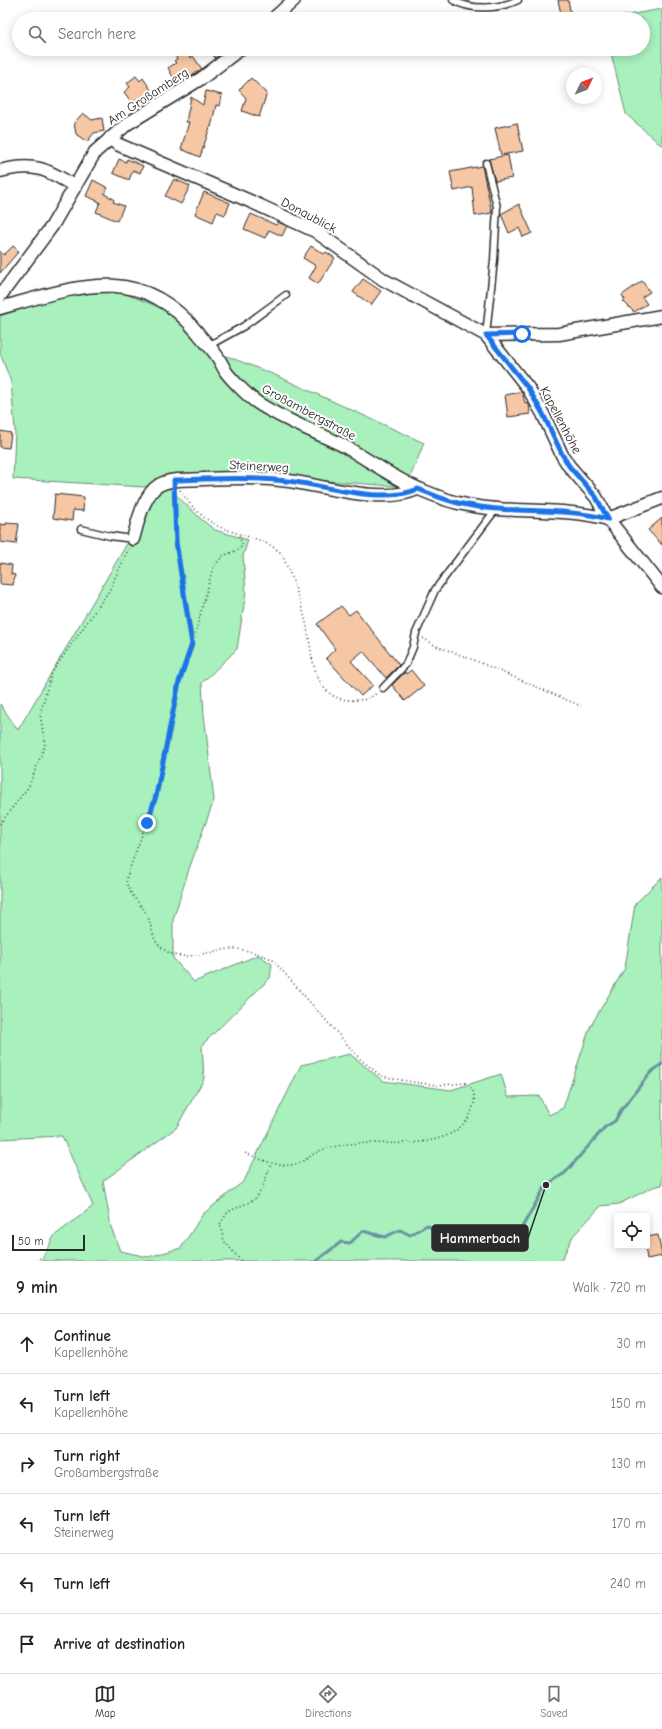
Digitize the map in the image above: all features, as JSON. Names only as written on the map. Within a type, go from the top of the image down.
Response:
[{"type":"street","points":[[281,12],[294,0]]},
{"type":"street","name":"Am Großamberg","points":[[0,296],[52,226],[74,186],[96,152],[110,138],[128,124],[202,78],[231,56]]},
{"type":"street","name":"Donaublick","points":[[110,138],[117,144],[252,202],[315,231],[384,280],[486,335]]},
{"type":"street","points":[[0,171],[27,166],[35,167],[51,172],[74,186]]},
{"type":"street","name":"Großambergstraße","points":[[0,308],[44,295],[82,287],[99,285],[122,286],[137,290],[156,297],[171,307],[194,328],[214,352],[228,374],[255,401],[346,447],[418,489],[458,503],[496,508],[558,511],[608,519]]},
{"type":"street","points":[[486,335],[559,334],[662,316]]},
{"type":"street","name":"Kapellenhöhe","points":[[486,335],[528,388],[543,414],[562,454],[573,471],[596,497],[608,519]]},
{"type":"street","name":"Steinerweg","points":[[133,539],[148,496],[159,486],[174,480],[229,478],[288,481],[359,492],[383,494],[409,492],[418,489]]},
{"type":"street","points":[[662,498],[608,519],[662,586]]},
{"type":"lane","points":[[453,0],[478,8],[497,6],[518,0]]},
{"type":"lane","points":[[486,163],[497,207],[494,260],[486,335]]},
{"type":"lane","points":[[208,346],[244,326],[286,295]]},
{"type":"lane","points":[[383,688],[406,664],[414,647],[416,633],[435,590],[496,508]]},
{"type":"lane","points":[[81,529],[110,536],[133,539]]},
{"type":"path","points":[[174,480],[195,508],[208,521],[268,544],[281,553],[306,620],[315,671],[325,690],[339,700],[361,701],[370,698],[383,688]]},
{"type":"path","points":[[174,480],[176,542],[192,644]]},
{"type":"path","points":[[238,532],[242,544],[240,549],[223,556],[213,567],[192,644],[179,682],[156,796],[126,879],[127,888],[147,916],[157,944],[176,957],[193,957],[214,950],[234,949],[252,952],[272,959],[360,1059],[381,1076],[437,1085],[467,1083],[473,1089],[474,1104],[469,1117],[456,1130],[444,1138],[419,1144],[370,1142],[344,1145],[323,1149],[304,1162],[291,1165],[271,1164],[244,1153]]},
{"type":"path","points":[[0,824],[29,786],[46,745],[40,714],[52,672],[109,591],[133,539]]},
{"type":"path","points":[[416,633],[436,646],[474,660],[581,706]]},
{"type":"path","points":[[241,1261],[224,1241],[220,1224],[228,1212],[254,1200],[262,1189],[271,1164]]},
{"type":"path","points":[[36,1261],[40,1258]]},
{"type":"green space","points":[[662,9],[662,146],[626,114],[612,56],[650,56],[650,12],[645,12]]},
{"type":"green space","points":[[96,290],[119,291],[161,308],[179,322],[201,346],[275,375],[424,443],[406,487],[237,474],[180,476],[175,474],[144,487],[13,479],[15,431],[11,382],[0,353],[0,316],[36,303]]},
{"type":"green space","points":[[169,488],[202,520],[215,530],[248,540],[243,556],[246,592],[237,649],[202,683],[214,800],[189,869],[173,920],[173,958],[194,982],[258,955],[272,964],[270,978],[202,1045],[204,1079],[176,1128],[103,1181],[111,1227],[120,1251],[148,1257],[181,1248],[203,1214],[244,1181],[301,1065],[350,1054],[383,1081],[451,1090],[501,1074],[508,1097],[539,1096],[549,1115],[563,1108],[590,1027],[625,968],[635,904],[662,877],[662,1185],[653,1187],[619,1204],[601,1206],[573,1236],[561,1261],[41,1261],[54,1236],[93,1206],[62,1136],[0,1139],[0,704],[18,730],[156,494]]},
{"type":"building","points":[[558,0],[568,0],[570,12],[561,12]]},
{"type":"building","points":[[175,56],[189,56],[191,58],[193,56],[202,69],[177,84],[168,68],[176,63],[174,61],[177,59]]},
{"type":"building","points":[[136,76],[140,81],[143,78],[151,90],[148,92],[152,99],[143,106],[138,99],[132,103],[124,92],[130,87],[127,83]]},
{"type":"building","points":[[251,78],[267,93],[259,117],[242,111],[246,98],[239,90]]},
{"type":"building","points":[[206,91],[222,95],[220,106],[216,105],[211,127],[200,157],[181,149],[189,122],[186,122],[191,97],[203,105]]},
{"type":"building","points":[[83,113],[92,120],[102,118],[104,131],[94,133],[87,142],[76,134],[74,123]]},
{"type":"building","points":[[517,123],[523,151],[501,155],[495,128]]},
{"type":"building","points":[[508,155],[512,178],[495,181],[489,159]]},
{"type":"building","points":[[119,159],[126,162],[127,159],[143,166],[140,173],[133,170],[129,180],[113,173]]},
{"type":"building","points":[[482,166],[492,213],[475,216],[472,187],[454,191],[450,172]]},
{"type":"building","points":[[174,179],[190,186],[181,204],[165,196]]},
{"type":"building","points":[[93,180],[108,188],[104,194],[114,199],[113,202],[124,206],[117,221],[96,212],[100,202],[86,196]]},
{"type":"building","points":[[204,192],[230,203],[225,215],[217,212],[213,222],[195,214]]},
{"type":"building","points":[[519,204],[532,233],[523,237],[519,228],[509,233],[501,214]]},
{"type":"building","points":[[251,214],[276,225],[278,222],[287,226],[282,236],[269,230],[265,238],[244,229]]},
{"type":"building","points":[[13,246],[19,251],[0,273],[0,251],[4,255]]},
{"type":"building","points":[[311,246],[324,254],[326,252],[335,258],[318,284],[309,278],[316,266],[303,258]]},
{"type":"building","points":[[363,279],[381,291],[371,305],[353,292]]},
{"type":"building","points":[[642,281],[650,292],[642,297],[647,304],[634,312],[623,301],[625,300],[622,295]]},
{"type":"building","points":[[522,392],[525,403],[528,402],[529,404],[530,414],[508,417],[505,395]]},
{"type":"building","points":[[0,431],[11,433],[9,448],[0,447]]},
{"type":"building","points":[[55,494],[84,497],[83,511],[73,510],[72,521],[53,518]]},
{"type":"building","points":[[662,518],[662,545],[648,530]]},
{"type":"building","points":[[6,523],[19,524],[16,544],[0,542],[0,524],[6,525]]},
{"type":"building","points":[[0,563],[12,565],[11,574],[15,575],[13,585],[0,584]]},
{"type":"building","points":[[341,606],[349,615],[356,610],[399,665],[386,678],[363,651],[351,661],[373,685],[361,696],[326,658],[335,649],[317,624]]},
{"type":"building","points":[[411,670],[424,686],[405,701],[392,685],[405,672],[406,674]]},
{"type":"building","points":[[658,1235],[662,1256],[647,1259],[645,1249],[650,1249],[650,1236]]},
{"type":"waterway","points":[[316,1261],[341,1242],[350,1243],[363,1231],[385,1237],[400,1230],[410,1235],[427,1225],[455,1243],[517,1236],[546,1185],[565,1173],[605,1127],[615,1121],[621,1110],[650,1073],[662,1064]]},
{"type":"place","name":"Hammerbach","points":[[546,1185]]},
{"type":"route","points":[[147,823],[156,796],[179,682],[192,644],[176,542],[174,480],[229,478],[259,479],[288,481],[359,492],[383,494],[409,492],[418,489],[458,503],[496,508],[558,511],[608,519],[596,497],[569,466],[528,388],[486,335],[522,334]]}]
